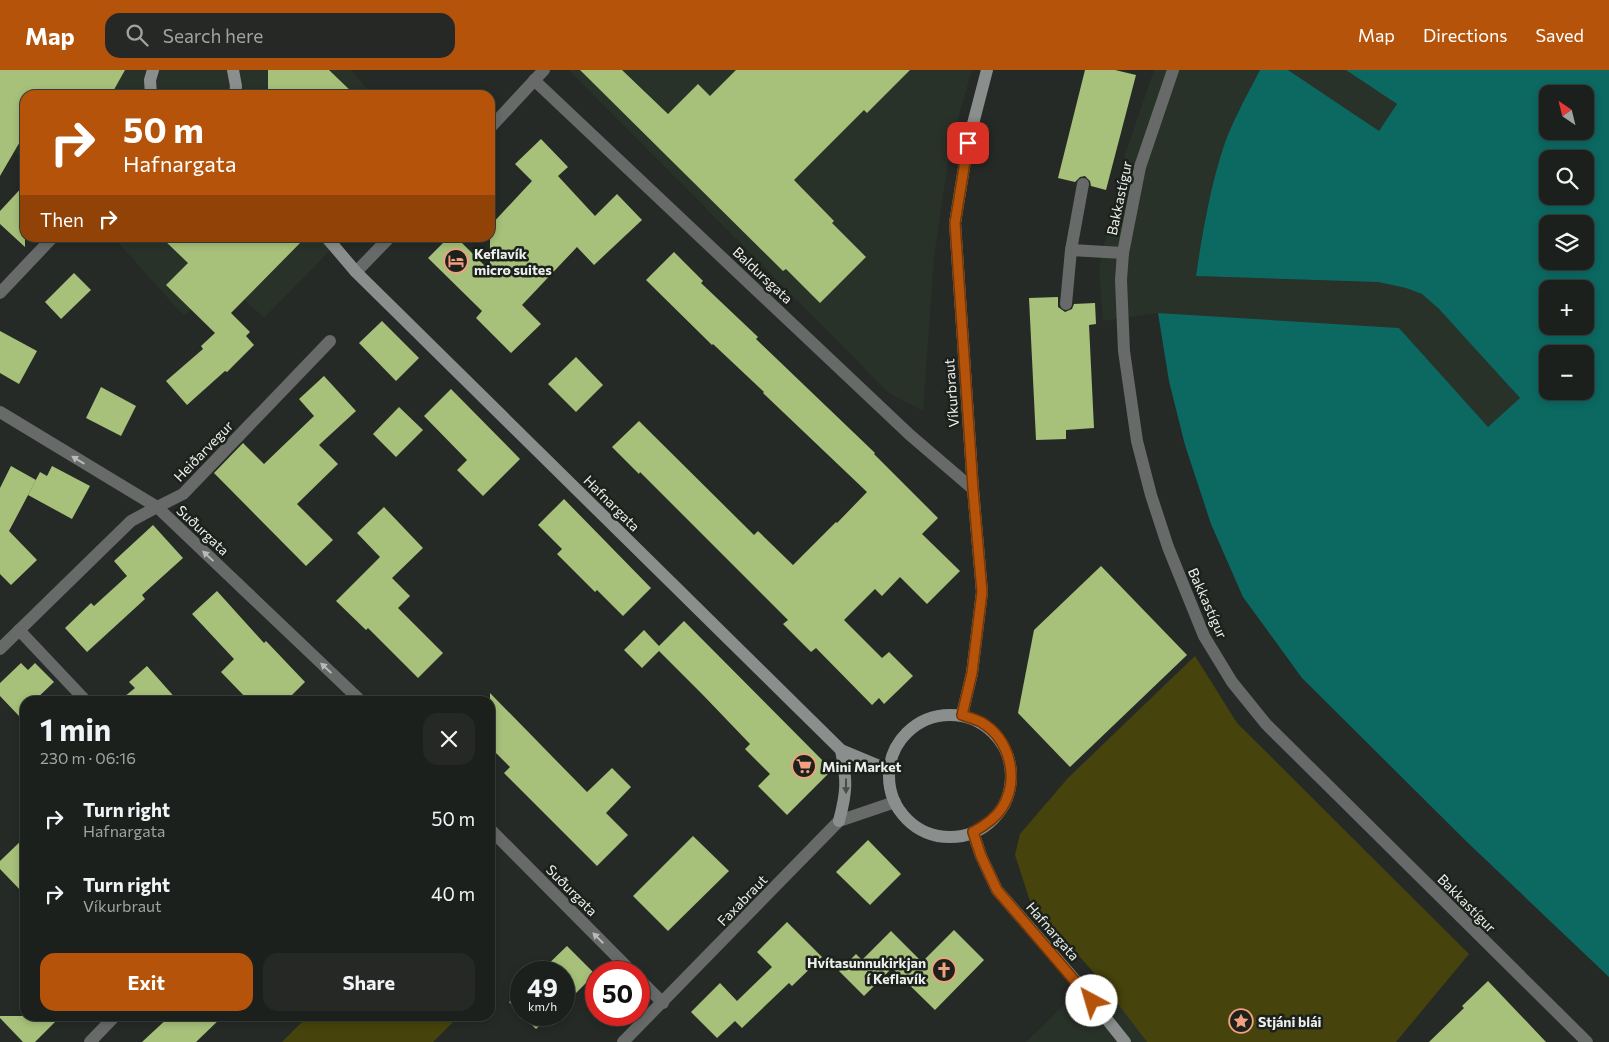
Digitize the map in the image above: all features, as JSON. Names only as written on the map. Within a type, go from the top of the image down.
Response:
[{"type":"street","points":[[151,90],[150,80],[153,70]]},
{"type":"street","points":[[233,70],[236,90]]},
{"type":"street","points":[[495,123],[544,70]]},
{"type":"street","name":"Víkurbraut","points":[[962,715],[972,673],[982,592],[955,223],[968,143],[987,70]]},
{"type":"street","name":"Bakkastígur","points":[[1173,70],[1140,167],[1123,253],[1121,280],[1124,351],[1138,441],[1151,495],[1168,547],[1204,636],[1232,682],[1266,724],[1586,1042]]},
{"type":"street","name":"Baldursgata","points":[[534,80],[903,428],[973,489]]},
{"type":"street","points":[[1066,304],[1071,250],[1083,184]]},
{"type":"street","points":[[0,293],[48,242]]},
{"type":"street","name":"Hafnargata","points":[[330,242],[356,272],[841,750],[889,770]]},
{"type":"street","points":[[356,272],[385,242]]},
{"type":"street","points":[[1071,250],[1123,253]]},
{"type":"street","name":"Heiðarvegur","points":[[0,649],[131,521],[182,494],[330,341]]},
{"type":"street","name":"Suðurgata","points":[[0,412],[157,507],[356,696]]},
{"type":"street","points":[[19,630],[81,696]]},
{"type":"street","points":[[945,714],[962,715],[981,722],[996,735],[1006,751],[1011,770],[1010,790],[1002,808],[990,822],[973,832],[955,837],[937,835],[920,828],[906,817],[895,802],[890,786],[889,770],[893,753],[902,738],[914,727],[929,718],[945,714]]},
{"type":"street","points":[[839,821],[846,795],[846,775],[841,750]]},
{"type":"street","name":"Faxabraut","points":[[623,1042],[839,821],[895,802]]},
{"type":"street","name":"Hafnargata","points":[[973,832],[981,856],[997,890],[1082,987],[1125,1042]]},
{"type":"street","name":"Suðurgata","points":[[495,834],[621,961]]},
{"type":"street","points":[[650,990],[662,1003]]},
{"type":"street","points":[[90,1042],[110,1021]]},
{"type":"shaded area","points":[[0,70],[351,70],[368,90],[20,90],[20,156],[0,144]]},
{"type":"shaded area","points":[[569,70],[972,70],[951,142],[934,257],[923,411],[889,393]]},
{"type":"shaded area","points":[[1154,70],[1260,70],[1240,108],[1222,153],[1205,216],[1196,276],[1378,282],[1406,288],[1422,294],[1439,309],[1520,398],[1488,428],[1399,328],[1158,313],[1103,321],[1099,268],[1124,158]]},
{"type":"shaded area","points":[[1288,70],[1346,70],[1397,104],[1379,131]]},
{"type":"shaded area","points":[[118,242],[338,242],[264,318],[224,280],[184,316]]},
{"type":"shaded area","points":[[1195,656],[1237,723],[1469,954],[1396,1042],[1147,1042],[1095,974],[1030,901],[1015,855],[1020,834],[1068,778]]},
{"type":"shaded area","points":[[1095,974],[1147,1042],[1026,1042]]},
{"type":"shaded area","points":[[303,1021],[454,1021],[433,1042],[282,1042]]},
{"type":"water","points":[[1260,70],[1288,70],[1379,131],[1397,104],[1346,70],[1609,70],[1609,977],[1466,841],[1302,678],[1243,597],[1211,524],[1185,445],[1169,381],[1158,313],[1399,328],[1488,427],[1520,398],[1439,309],[1422,294],[1406,288],[1378,282],[1196,276],[1213,185],[1221,155],[1234,122]]},
{"type":"building","points":[[0,70],[125,70],[114,90],[20,90],[20,142],[0,176]]},
{"type":"building","points":[[268,70],[329,70],[350,90],[268,90]]},
{"type":"building","points":[[580,70],[622,70],[668,114],[698,84],[710,96],[736,70],[910,70],[867,113],[864,110],[794,180],[834,221],[832,223],[866,257],[820,303],[786,269],[783,271]]},
{"type":"building","points":[[1085,70],[1115,70],[1136,75],[1106,190],[1091,186],[1090,181],[1085,176],[1080,177],[1075,182],[1058,178]]},
{"type":"building","points":[[541,139],[568,167],[558,176],[595,216],[617,194],[642,220],[594,265],[577,247],[522,305],[541,324],[511,353],[476,318],[482,311],[428,258],[444,242],[461,242],[490,271],[490,242],[495,242],[495,221],[532,181],[515,164]]},
{"type":"building","points":[[20,189],[20,242],[25,242],[25,247],[0,224],[0,211]]},
{"type":"building","points":[[166,242],[301,242],[231,313],[250,332],[246,336],[254,345],[227,372],[225,371],[187,405],[166,381],[203,349],[201,346],[215,333],[166,285],[188,263]]},
{"type":"building","points":[[674,252],[703,281],[701,283],[758,337],[756,339],[875,453],[938,518],[922,534],[960,571],[927,604],[900,577],[882,596],[875,589],[844,620],[882,658],[889,652],[913,676],[884,704],[879,698],[872,705],[816,648],[811,652],[783,624],[788,620],[640,472],[639,474],[612,447],[639,421],[754,535],[758,531],[793,565],[867,492],[646,280]]},
{"type":"building","points":[[74,273],[91,290],[61,319],[45,302]]},
{"type":"building","points":[[1058,297],[1058,307],[1065,312],[1072,309],[1074,304],[1095,303],[1096,324],[1089,325],[1094,428],[1066,430],[1066,439],[1036,440],[1029,298]]},
{"type":"building","points":[[382,321],[419,358],[396,381],[359,343]]},
{"type":"building","points":[[0,331],[37,351],[19,384],[0,373]]},
{"type":"building","points":[[576,357],[603,385],[576,412],[548,384]]},
{"type":"building","points":[[324,376],[356,411],[319,445],[338,464],[297,504],[333,540],[306,566],[214,473],[243,443],[264,464],[314,416],[299,399]]},
{"type":"building","points":[[101,387],[136,406],[121,436],[86,418]]},
{"type":"building","points":[[451,389],[520,459],[483,496],[457,470],[467,460],[424,416]]},
{"type":"building","points":[[399,407],[423,430],[396,457],[373,434]]},
{"type":"building","points":[[11,466],[36,480],[9,531],[37,560],[11,585],[0,574],[0,488]]},
{"type":"building","points":[[52,466],[90,486],[72,519],[28,495],[40,472],[47,476]]},
{"type":"building","points":[[564,499],[651,588],[623,616],[597,590],[595,592],[557,554],[562,549],[538,525]]},
{"type":"building","points":[[384,507],[423,548],[392,578],[410,596],[398,608],[443,653],[418,678],[368,628],[366,630],[336,601],[380,557],[357,533]]},
{"type":"building","points":[[153,525],[183,558],[142,595],[145,599],[87,652],[65,628],[91,603],[94,606],[127,576],[114,561]]},
{"type":"building","points":[[1101,566],[1187,655],[1070,767],[1018,713],[1034,630]]},
{"type":"building","points":[[217,591],[264,643],[266,641],[305,682],[291,696],[244,696],[221,672],[234,659],[192,614]]},
{"type":"building","points":[[684,621],[832,770],[787,815],[758,786],[770,774],[745,749],[750,744],[702,694],[659,651],[642,668],[624,650],[644,630],[659,646]]},
{"type":"building","points":[[21,663],[28,670],[35,663],[54,682],[39,696],[20,696],[19,716],[0,696],[0,683]]},
{"type":"building","points":[[147,666],[174,696],[125,696],[135,688],[129,682]]},
{"type":"building","points":[[495,698],[587,792],[612,768],[631,787],[606,813],[628,835],[597,866],[504,773],[510,767],[495,752]]},
{"type":"building","points":[[693,836],[729,871],[668,931],[633,896]]},
{"type":"building","points":[[868,840],[901,874],[870,905],[836,872]]},
{"type":"building","points":[[20,842],[20,890],[0,869],[0,861]]},
{"type":"building","points":[[787,922],[822,957],[792,986],[789,983],[742,1028],[735,1021],[717,1038],[691,1012],[720,983],[737,1001],[772,967],[757,952]]},
{"type":"building","points":[[954,930],[984,960],[935,1010],[892,968],[864,996],[839,971],[856,954],[862,960],[891,931],[922,962]]},
{"type":"building","points":[[567,946],[585,964],[585,984],[575,994],[575,961],[551,961]]},
{"type":"building","points":[[1488,981],[1546,1042],[1429,1042],[1464,1008],[1462,1006]]},
{"type":"building","points":[[0,1016],[20,1016],[20,1021],[56,1021],[35,1042],[23,1042]]},
{"type":"building","points":[[165,1021],[218,1021],[196,1042],[142,1042]]},
{"type":"place","name":"Keflavík micro suites","points":[[456,261]]},
{"type":"place","name":"Mini Market","points":[[804,766]]},
{"type":"place","name":"Hvítasunnukirkjan í Keflavík","points":[[944,970]]},
{"type":"place","name":"Stjáni blái","points":[[1241,1021]]},
{"type":"route","points":[[968,143],[955,223],[982,592],[972,673],[962,715],[981,722],[996,735],[1006,751],[1011,770],[1010,790],[1002,808],[990,822],[973,832],[981,856],[997,890],[1082,987],[1092,1001]]}]
